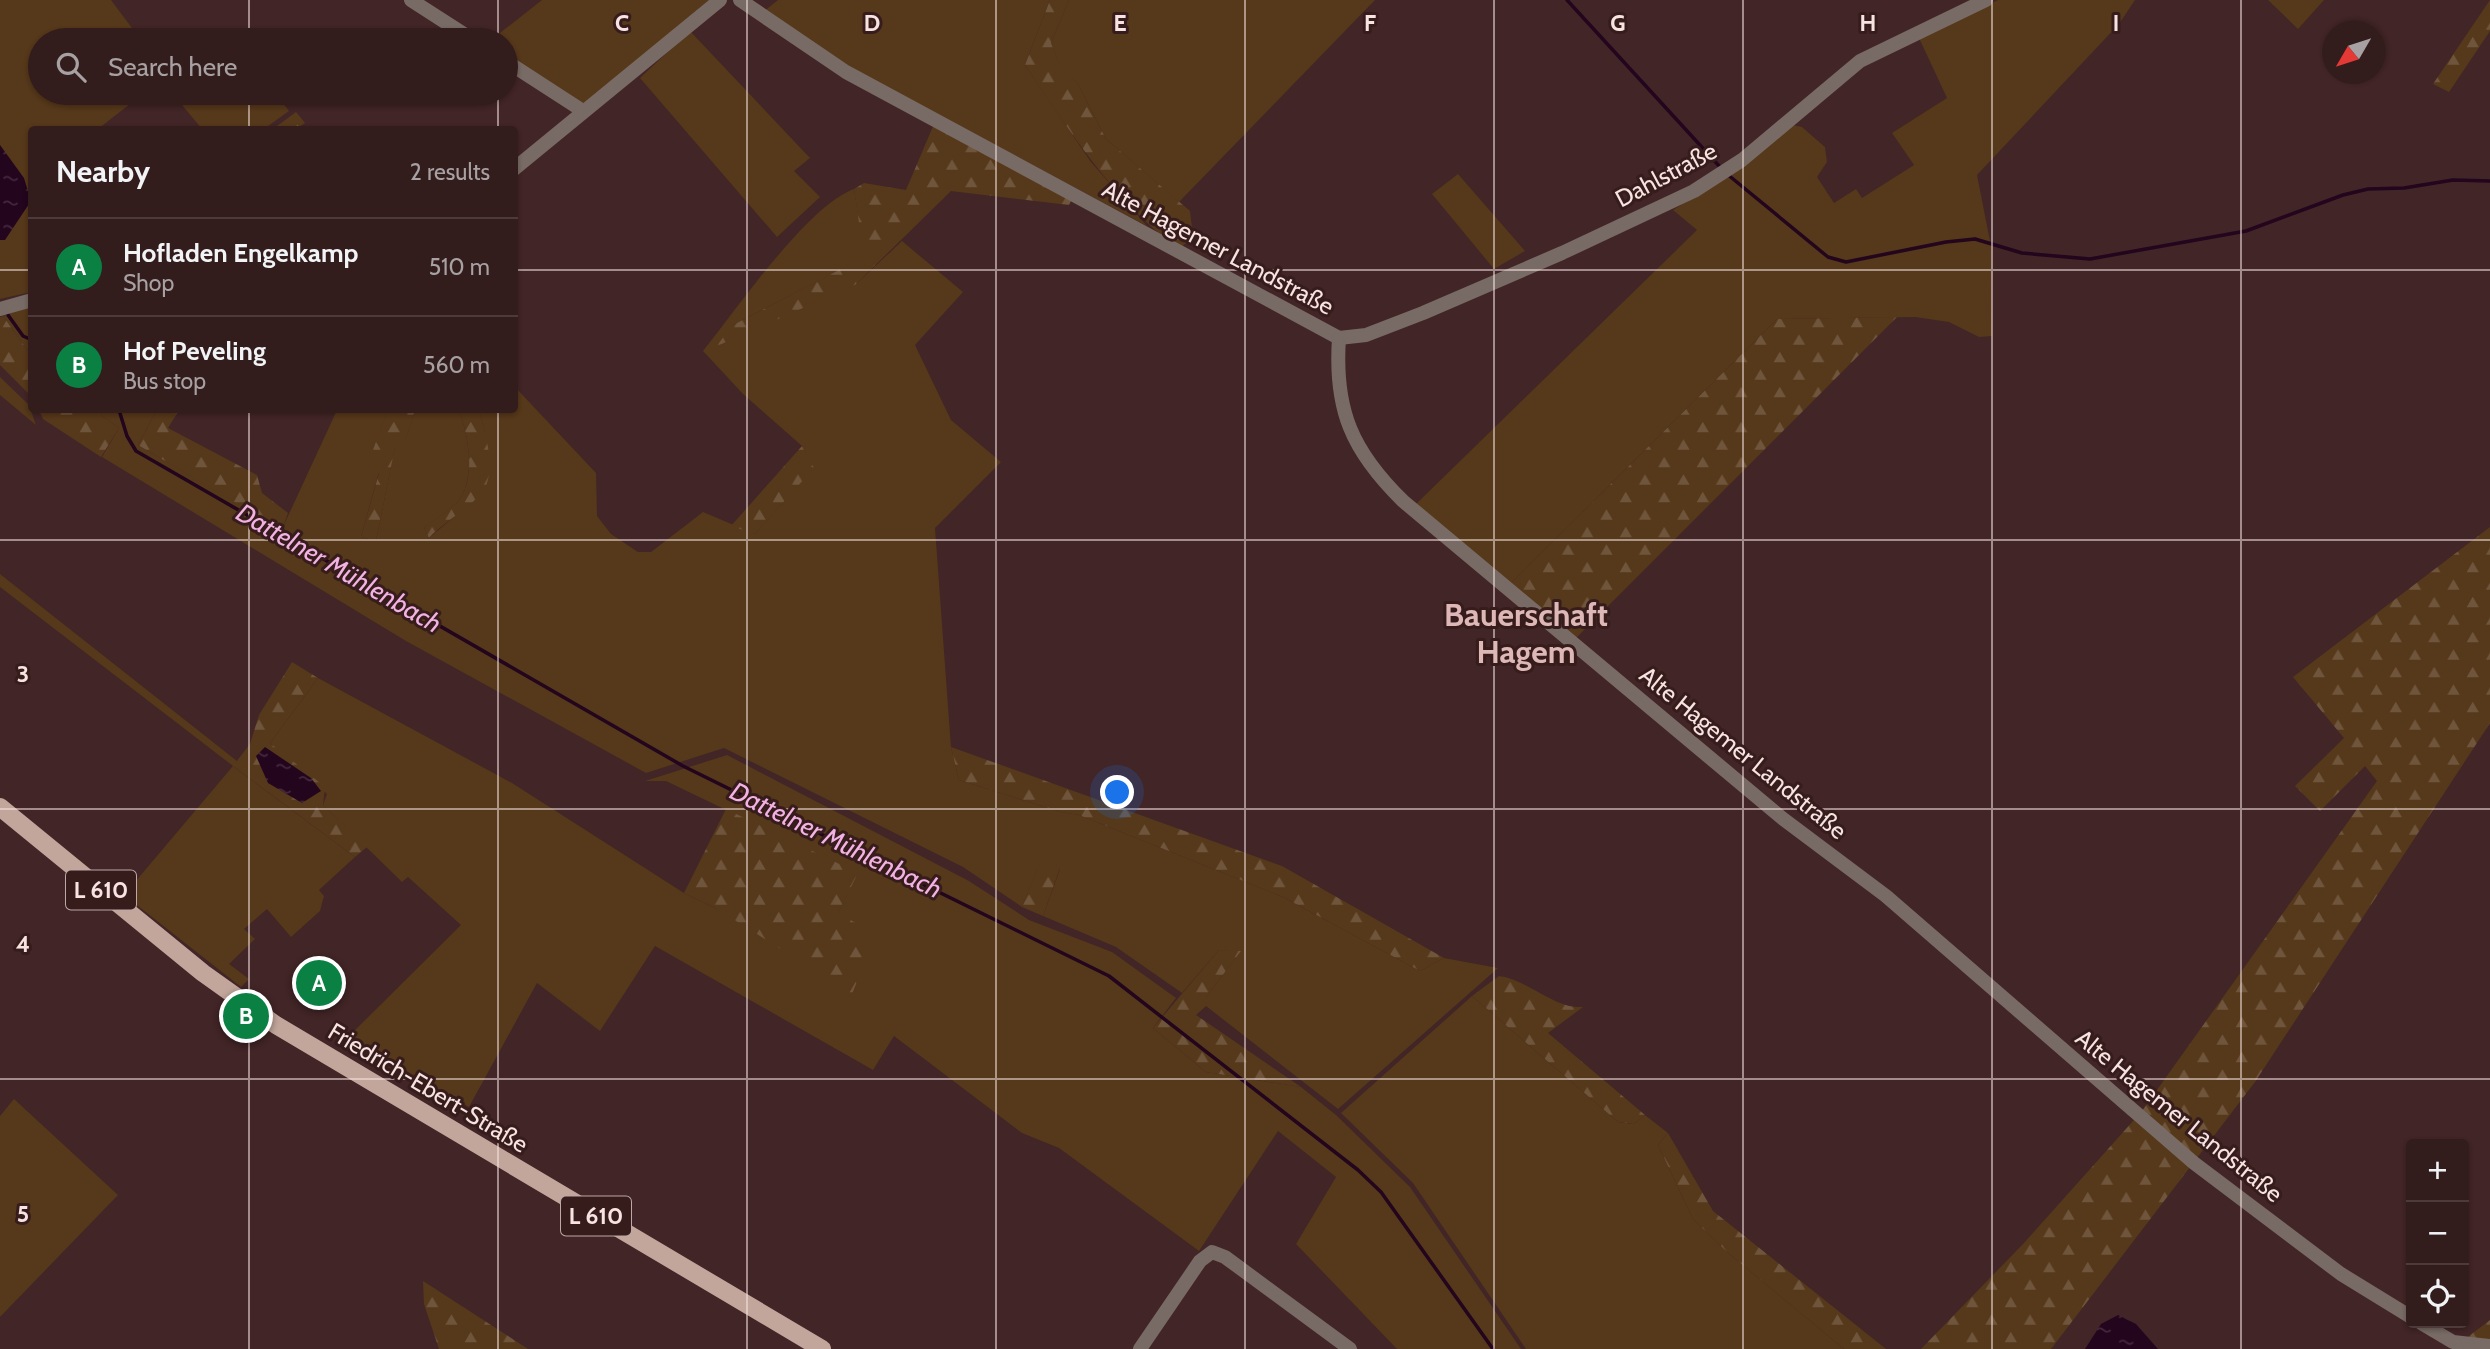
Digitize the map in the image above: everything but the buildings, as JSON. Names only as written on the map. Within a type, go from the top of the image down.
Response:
[{"type":"main road","name":"Friedrich-Ebert-Straße","points":[[0,807],[203,973],[276,1025],[822,1349]]},
{"type":"street","points":[[411,0],[454,28]]},
{"type":"street","points":[[518,166],[720,0]]},
{"type":"street","name":"Alte Hagemer Landstraße","points":[[740,0],[846,72],[1339,338],[1339,394],[1353,441],[1376,474],[1403,501],[1782,818],[1886,896],[2194,1163],[2341,1274],[2406,1314]]},
{"type":"street","name":"Dahlstraße","points":[[1339,338],[1366,335],[1423,313],[1562,253],[1694,191],[1742,160],[1860,61],[1986,0]]},
{"type":"street","points":[[518,69],[583,111]]},
{"type":"street","points":[[0,309],[28,301]]},
{"type":"street","points":[[1140,1349],[1200,1261],[1212,1252],[1225,1257],[1334,1344],[1350,1349]]},
{"type":"street","points":[[2428,1328],[2452,1346],[2490,1346]]},
{"type":"green space","points":[[0,0],[111,0],[132,28],[28,28],[28,105],[129,105],[102,126],[28,126],[28,293],[0,299]]},
{"type":"green space","points":[[542,0],[709,0],[582,106],[518,63],[518,28],[506,28]]},
{"type":"green space","points":[[778,0],[1050,0],[1025,65],[1091,162],[1147,226],[861,73],[763,12]]},
{"type":"green space","points":[[1050,0],[1069,0],[1051,43],[1061,68],[1078,84],[1106,139],[1190,211],[1193,237],[1179,249],[1155,230],[1113,187],[1076,140],[1025,65]]},
{"type":"green space","points":[[1069,0],[1375,0],[1179,202],[1106,139],[1078,84],[1061,69],[1051,43]]},
{"type":"green space","points":[[1998,0],[2135,0],[2119,24],[1977,175],[1991,246],[1992,336],[1979,337],[1949,322],[1915,317],[1777,319],[1510,584],[1416,504],[1697,230],[1673,210],[1722,179],[1793,125],[1802,127],[1825,147],[1827,162],[1817,177],[1834,203],[1856,189],[1862,198],[1914,165],[1892,133],[1947,98],[1919,38]]},
{"type":"green space","points":[[2268,0],[2324,0],[2298,29]]},
{"type":"green space","points":[[2490,0],[2490,31],[2449,92],[2433,84]]},
{"type":"green space","points":[[690,31],[810,158],[794,171],[820,197],[777,237],[640,78]]},
{"type":"green space","points":[[182,105],[284,105],[289,111],[268,126],[200,126]]},
{"type":"green space","points":[[296,112],[305,123],[300,126],[277,126]]},
{"type":"green space","points":[[934,124],[1072,199],[1069,205],[951,191],[855,285],[717,346],[731,326],[864,257],[854,189],[864,183],[906,190]]},
{"type":"green space","points":[[1458,174],[1525,251],[1494,269],[1432,194]]},
{"type":"green space","points":[[854,189],[865,257],[731,326],[855,285],[902,241],[963,292],[915,345],[951,420],[1001,462],[935,528],[951,747],[959,780],[1061,812],[1079,815],[1283,897],[1420,971],[1444,958],[1498,968],[1338,1109],[1206,1006],[1206,997],[1240,952],[1219,950],[1182,993],[1116,947],[1043,916],[1060,869],[1040,863],[1022,907],[963,867],[724,748],[646,773],[406,641],[102,457],[119,428],[97,413],[155,413],[138,445],[282,529],[336,413],[387,413],[369,463],[379,472],[361,537],[376,541],[395,446],[404,444],[414,413],[460,413],[469,453],[466,486],[455,505],[424,528],[429,538],[456,515],[485,433],[480,413],[518,413],[518,390],[596,473],[597,516],[611,534],[638,552],[651,552],[703,512],[755,534],[813,468],[802,446],[743,394],[703,351],[774,261],[815,216],[835,199]]},
{"type":"green space","points":[[28,307],[28,351],[3,316]]},
{"type":"green space","points":[[3,316],[28,351],[28,393],[0,365],[0,317]]},
{"type":"green space","points":[[1897,317],[1575,639],[1510,584],[1777,319]]},
{"type":"green space","points":[[0,377],[28,404],[28,413],[32,413],[36,425],[0,395]]},
{"type":"green space","points":[[40,413],[97,413],[119,428],[101,457],[43,419]]},
{"type":"green space","points":[[155,413],[177,413],[168,428],[257,475],[262,493],[288,513],[282,530],[138,445]]},
{"type":"green space","points":[[387,413],[414,413],[404,445],[395,447],[376,541],[361,537],[379,473],[368,463]]},
{"type":"green space","points":[[460,413],[480,413],[490,465],[486,487],[468,506],[429,538],[424,528],[455,505],[466,486],[469,453]]},
{"type":"green space","points":[[802,446],[814,468],[755,534],[731,526]]},
{"type":"green space","points":[[2490,527],[2490,723],[2255,1082],[2051,1349],[1921,1349],[2024,1243],[2142,1111],[2377,781],[2365,766],[2320,811],[2295,786],[2344,738],[2293,677]]},
{"type":"green space","points":[[0,574],[237,761],[234,767],[355,857],[319,890],[324,896],[320,911],[291,937],[267,909],[244,929],[255,939],[229,964],[249,979],[241,987],[124,895],[233,766],[0,587]]},
{"type":"green space","points":[[292,662],[318,678],[270,743],[325,787],[323,805],[367,847],[355,857],[233,766],[250,744],[259,715]]},
{"type":"green space","points":[[318,678],[512,783],[684,893],[717,909],[838,913],[857,873],[666,781],[645,781],[727,755],[969,881],[1029,920],[1112,952],[1176,998],[1153,1028],[1206,1072],[1301,1087],[1336,1115],[1410,1187],[1521,1349],[1397,1349],[1296,1244],[1336,1177],[1278,1131],[1199,1251],[1059,1148],[1022,1133],[894,1036],[873,1070],[655,946],[600,1031],[537,983],[469,1107],[346,1039],[461,925],[408,877],[402,882],[323,805],[327,794],[270,743]]},
{"type":"green space","points":[[951,747],[1282,866],[1444,958],[1420,971],[1283,897],[1079,815],[1061,812],[959,780]]},
{"type":"green space","points":[[726,809],[858,873],[838,913],[865,928],[864,964],[852,994],[717,909],[684,893]]},
{"type":"green space","points":[[1040,862],[1060,868],[1043,916],[1022,907]]},
{"type":"green space","points":[[1219,950],[1241,951],[1206,997],[1206,1006],[1196,1015],[1301,1087],[1206,1072],[1153,1028]]},
{"type":"green space","points":[[1499,976],[1521,983],[1562,1004],[1583,1007],[1548,1033],[1645,1115],[1634,1124],[1618,1122],[1472,996]]},
{"type":"green space","points":[[1472,996],[1618,1122],[1634,1124],[1645,1115],[1668,1133],[1658,1145],[1693,1219],[1727,1252],[1844,1349],[1526,1349],[1413,1183],[1341,1113]]},
{"type":"green space","points":[[14,1099],[118,1195],[0,1317],[0,1116]]},
{"type":"green space","points":[[1668,1133],[1713,1211],[1886,1349],[1844,1349],[1727,1252],[1693,1219],[1658,1145]]},
{"type":"green space","points":[[423,1281],[528,1349],[439,1349],[424,1304]]},
{"type":"green space","points":[[2490,1320],[2490,1342],[2465,1339]]},
{"type":"water","points":[[0,145],[24,178],[28,206],[5,240],[0,240]]},
{"type":"water","points":[[265,747],[311,778],[321,791],[302,803],[268,783],[256,756]]},
{"type":"water","points":[[2118,1315],[2136,1324],[2158,1349],[2085,1349],[2101,1324]]},
{"type":"waterway","points":[[1567,0],[1721,168]]},
{"type":"waterway","points":[[1727,174],[1828,257],[1846,262],[1946,242],[1975,239],[2022,253],[2090,259],[2246,231],[2343,195],[2368,189],[2404,188],[2453,180],[2490,181]]},
{"type":"waterway","name":"Dattelner Mühlenbach","points":[[8,315],[23,336],[28,338]]},
{"type":"waterway","name":"Dattelner Mühlenbach","points":[[120,413],[127,436],[136,451],[683,766],[1109,976],[1358,1170],[1381,1192],[1493,1349]]},
{"type":"place","name":"Hofladen Engelkamp","points":[[319,983]]},
{"type":"place","name":"Hof Peveling","points":[[246,1016]]},
{"type":"district","name":"Bauerschaft Hagem","points":[[1526,634]]}]
